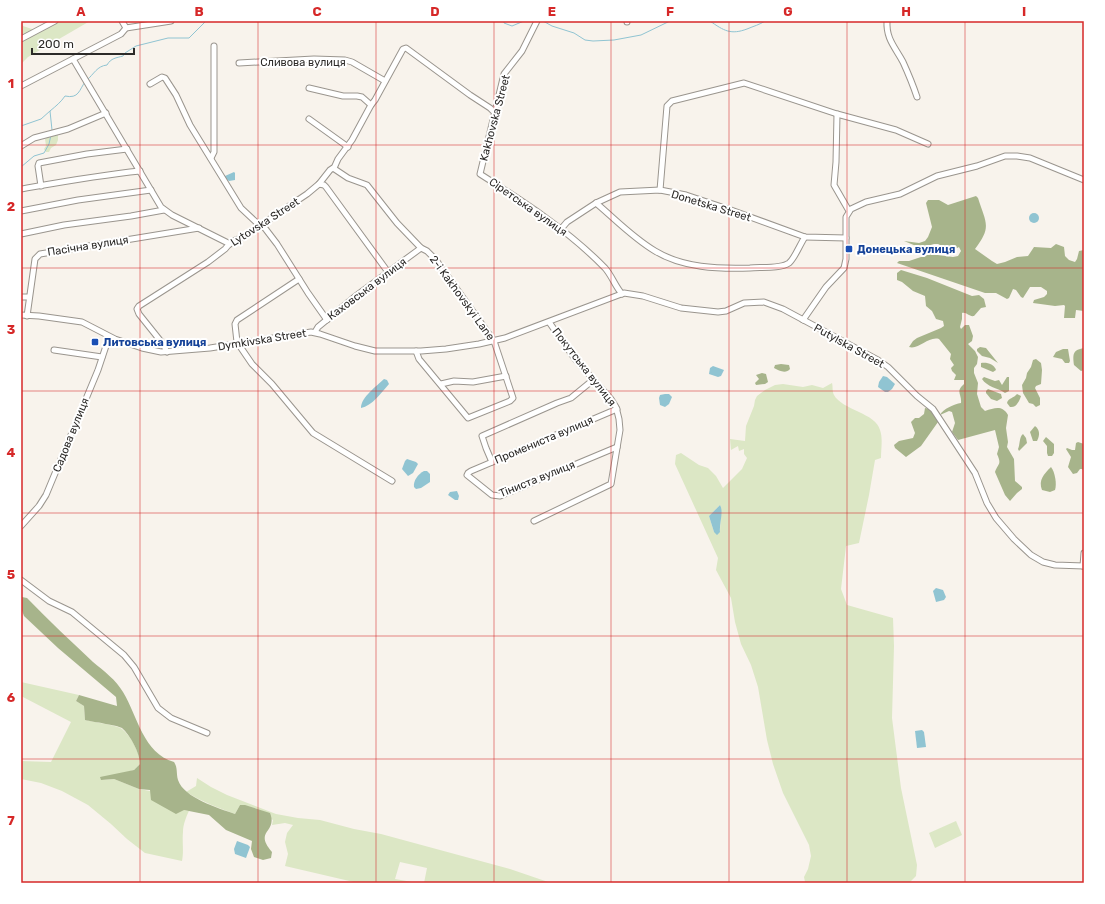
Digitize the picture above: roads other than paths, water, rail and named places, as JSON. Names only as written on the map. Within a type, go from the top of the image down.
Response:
[{"type":"street","points":[[21,39],[55,21]]},
{"type":"street","points":[[122,21],[126,28]]},
{"type":"street","points":[[21,86],[118,35],[126,28],[171,21]]},
{"type":"street","points":[[887,21],[888,38],[898,51],[917,97]]},
{"type":"street","name":"Kakhovska Street","points":[[480,174],[504,74],[522,51],[536,22]]},
{"type":"street","points":[[211,158],[214,152],[214,46]]},
{"type":"street","name":"Lytovska Street","points":[[167,352],[163,344],[140,315],[137,310],[138,307],[208,262],[230,244],[243,237],[307,194],[319,184],[330,170],[334,168],[338,159],[348,147],[403,49],[406,48],[490,108],[495,114]]},
{"type":"street","points":[[73,59],[164,210],[230,244]]},
{"type":"street","name":"Сливова вулиця","points":[[239,63],[314,59],[345,60],[352,62],[385,81]]},
{"type":"street","points":[[150,84],[162,77],[165,78],[181,105],[190,125],[243,210],[265,228],[280,248],[327,320]]},
{"type":"street","points":[[660,190],[667,106],[672,101],[744,83],[836,114],[896,130],[928,144]]},
{"type":"street","points":[[309,88],[343,96],[357,96],[363,98],[371,104]]},
{"type":"street","points":[[21,146],[34,138],[68,129],[106,113]]},
{"type":"street","points":[[836,114],[834,185],[849,211]]},
{"type":"street","points":[[309,119],[348,147]]},
{"type":"street","points":[[40,186],[38,166],[40,163],[127,149]]},
{"type":"street","points":[[803,320],[826,287],[844,268],[846,259],[846,219],[849,211],[866,202],[903,192],[937,176],[977,166],[1005,156],[1030,158],[1084,180]]},
{"type":"street","points":[[334,168],[350,178],[367,185],[397,222],[421,248]]},
{"type":"street","points":[[21,189],[86,177],[140,171]]},
{"type":"street","name":"Сіретська вулиця","points":[[480,174],[517,197],[561,229],[605,269],[622,294]]},
{"type":"street","points":[[319,184],[326,187],[388,272]]},
{"type":"street","points":[[21,211],[78,200],[151,190]]},
{"type":"street","name":"Donetska Street","points":[[561,229],[568,221],[596,203],[620,192],[660,190],[686,196],[731,210],[805,237],[846,238]]},
{"type":"street","points":[[596,203],[635,237],[652,249],[668,258],[694,265],[726,268],[782,265],[789,262],[805,237]]},
{"type":"street","points":[[21,234],[64,225],[164,210]]},
{"type":"street","name":"Пасічна вулиця","points":[[24,316],[29,297],[35,259],[40,254],[199,228]]},
{"type":"street","name":"Каховська вулиця","points":[[315,332],[318,327],[421,248]]},
{"type":"street","name":"2-i Kakhovskyi Lane","points":[[421,248],[427,251],[436,260],[494,340],[513,398],[510,402],[468,418],[441,384]]},
{"type":"street","points":[[299,278],[237,320],[235,324],[238,344],[255,368],[272,384],[315,435],[392,481]]},
{"type":"street","name":"Putylska Street","points":[[622,294],[628,293],[643,296],[681,308],[718,312],[726,311],[744,303],[764,302],[803,320],[884,364],[917,396],[931,407],[975,473],[985,499],[996,518],[1014,539],[1026,551],[1039,560],[1049,564],[1083,566]]},
{"type":"street","name":"Dymkivska Street","points":[[24,316],[82,322],[109,337],[142,348],[167,352],[238,344],[315,332],[355,346],[375,351],[416,351],[454,348],[494,340],[549,322],[622,294]]},
{"type":"street","points":[[21,297],[29,297]]},
{"type":"street","name":"Покутська вулиця","points":[[534,521],[610,484],[620,426],[617,409],[611,398],[575,359],[549,322]]},
{"type":"street","name":"Садова вулиця","points":[[21,526],[39,506],[46,495],[109,337]]},
{"type":"street","points":[[54,350],[102,357]]},
{"type":"street","points":[[416,351],[419,359],[441,384],[454,381],[474,382],[506,376]]},
{"type":"street","points":[[492,462],[482,436],[571,398],[593,380]]},
{"type":"street","name":"Промениста вулиця","points":[[471,471],[617,409]]},
{"type":"street","name":"Тіниста вулиця","points":[[471,471],[467,474],[470,478],[492,495],[500,496],[617,447]]},
{"type":"street","points":[[1083,566],[1084,553]]},
{"type":"street","points":[[21,580],[49,601],[72,612],[124,655],[134,667],[158,708],[171,718],[207,733]]},
{"type":"water","points":[[234,172],[235,180],[229,181],[225,178],[225,176]]},
{"type":"water","points":[[1034,213],[1039,218],[1034,223],[1029,218]]},
{"type":"water","points":[[713,366],[724,370],[721,376],[718,377],[709,374],[710,368]]},
{"type":"water","points":[[883,376],[887,377],[895,384],[888,392],[885,392],[878,387]]},
{"type":"water","points":[[384,379],[387,380],[389,384],[373,402],[361,408],[366,396]]},
{"type":"water","points":[[669,394],[672,397],[669,404],[665,407],[660,405],[659,398],[660,395]]},
{"type":"water","points":[[407,459],[418,464],[413,473],[408,476],[402,469]]},
{"type":"water","points":[[424,471],[427,471],[430,474],[430,482],[421,488],[416,489],[414,487],[415,480]]},
{"type":"water","points":[[457,491],[459,496],[458,500],[455,500],[448,495],[450,492]]},
{"type":"water","points":[[720,505],[722,511],[720,532],[717,535],[714,532],[709,516]]},
{"type":"water","points":[[936,588],[943,590],[946,597],[944,600],[936,602],[933,591]]},
{"type":"water","points":[[922,730],[924,732],[926,747],[917,748],[915,731]]},
{"type":"water","points":[[237,841],[250,847],[246,858],[235,854],[234,849]]},
{"type":"waterway","points":[[87,80],[98,69],[107,65],[110,61],[123,56],[136,46],[168,38],[189,38],[206,21]]},
{"type":"waterway","points":[[504,21],[504,23],[512,26],[524,21]]},
{"type":"waterway","points":[[543,21],[552,26],[574,33],[585,40],[593,41],[614,40],[641,35],[670,21]]},
{"type":"waterway","points":[[710,21],[724,30],[732,32],[741,31],[765,21]]},
{"type":"waterway","points":[[52,130],[50,111],[65,96],[70,97],[76,95],[85,82]]},
{"type":"waterway","points":[[21,126],[41,119],[50,111]]},
{"type":"waterway","points":[[21,167],[34,156],[44,153],[49,144],[51,135]]},
{"type":"place","name":"Донецька вулиця","points":[[849,249]]},
{"type":"place","name":"Литовська вулиця","points":[[95,342]]}]
